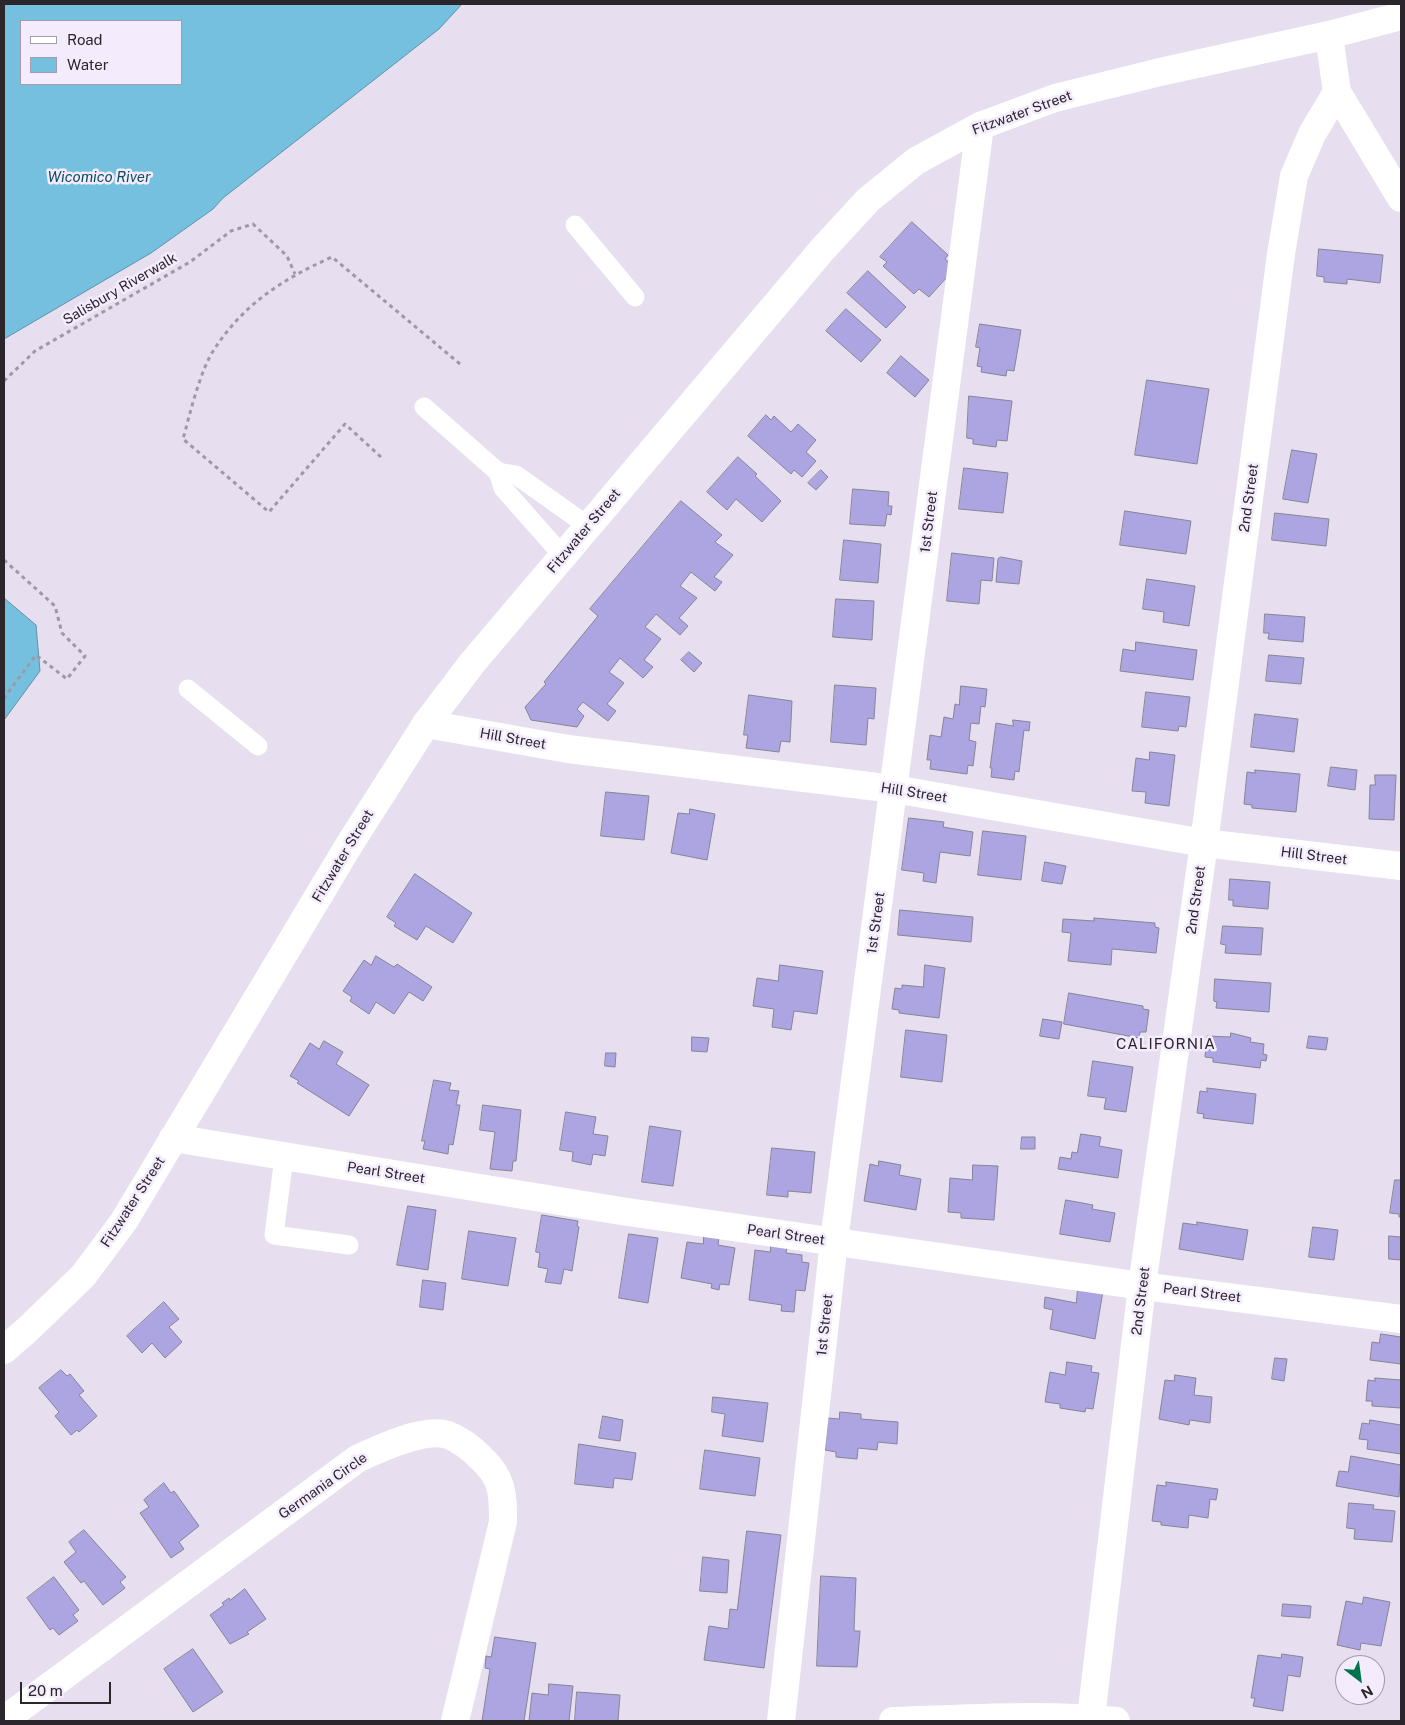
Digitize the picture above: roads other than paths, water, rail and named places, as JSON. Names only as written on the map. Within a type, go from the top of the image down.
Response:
[{"type":"street","name":"Fitzwater Street","points":[[4,1350],[28,1330],[83,1276],[124,1221],[349,845],[426,724],[473,662],[822,250],[868,200],[916,160],[980,126],[1055,98],[1160,72],[1329,35],[1401,16]]},
{"type":"street","points":[[1329,35],[1337,92],[1401,198]]},
{"type":"street","name":"2nd Street","points":[[1104,1720],[1142,1286],[1204,843],[1280,264],[1294,176],[1312,134],[1337,92]]},
{"type":"street","name":"1st Street","points":[[781,1721],[834,1241],[980,126]]},
{"type":"street","name":"Hill Street","points":[[426,724],[568,749],[894,789],[1204,843],[1401,866]]},
{"type":"street","name":"Pearl Street","points":[[173,1138],[621,1211],[1142,1286],[1401,1319]]},
{"type":"street","name":"Germania Circle","points":[[4,1720],[357,1459],[394,1441],[430,1435],[447,1435],[469,1446],[488,1465],[503,1491],[504,1522],[455,1721]]},
{"type":"street","points":[[894,1721],[1104,1720]]},
{"type":"lane","points":[[575,225],[635,297]]},
{"type":"lane","points":[[424,407],[498,472],[516,475],[588,526]]},
{"type":"lane","points":[[498,472],[502,488],[563,556]]},
{"type":"lane","points":[[188,689],[258,746]]},
{"type":"lane","points":[[284,1156],[274,1235],[349,1245]]},
{"type":"water","name":"Wicomico River","points":[[4,4],[462,4],[439,29],[223,198],[213,209],[151,253],[4,339]]},
{"type":"water","points":[[4,598],[36,625],[40,671],[4,720]]},
{"type":"district","name":"CALIFORNIA","points":[[1166,1044]]}]
